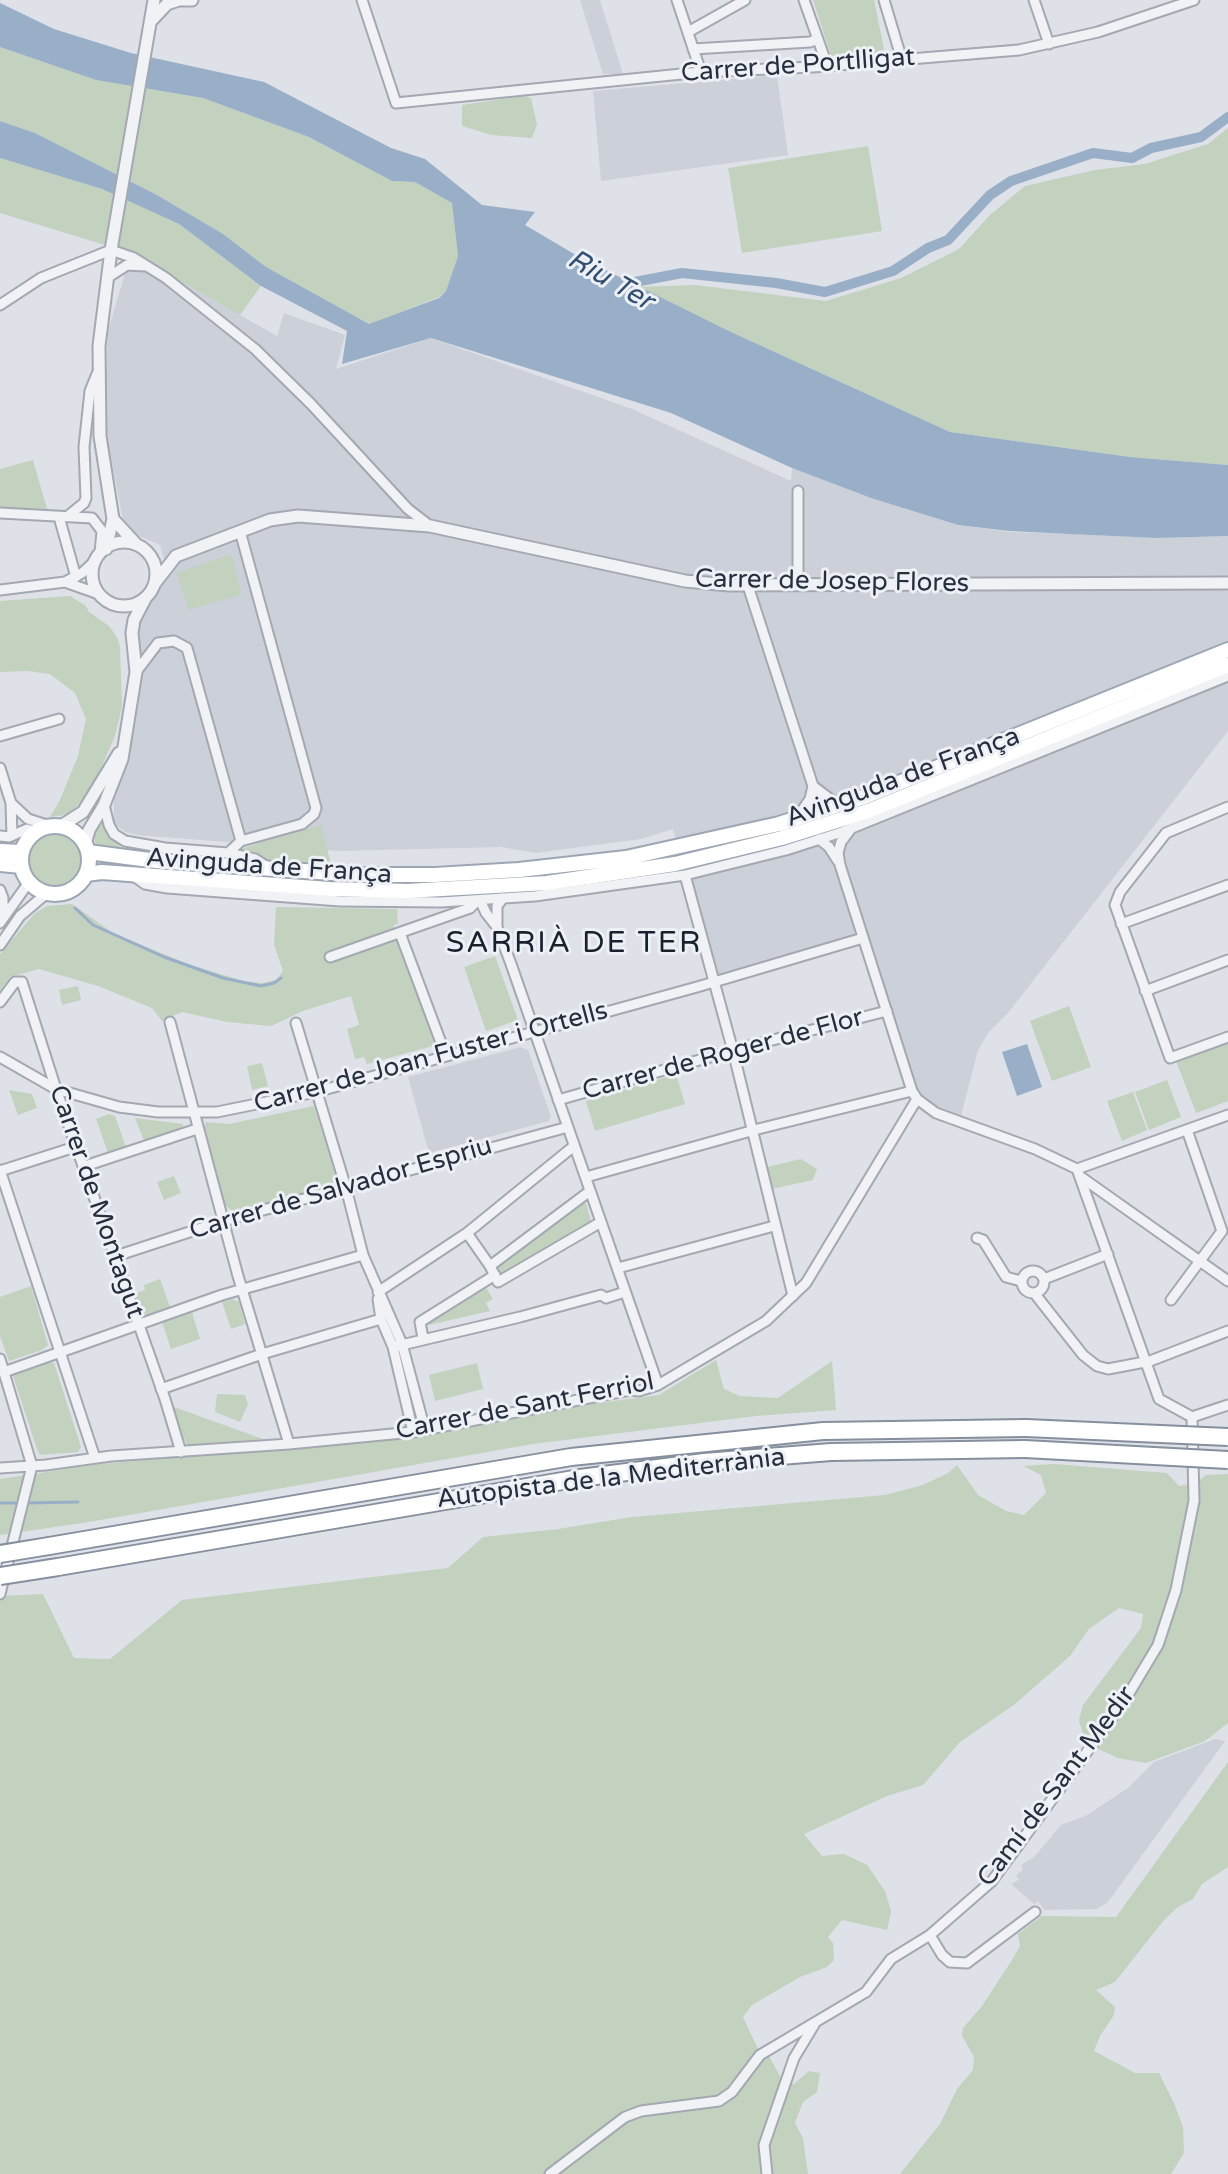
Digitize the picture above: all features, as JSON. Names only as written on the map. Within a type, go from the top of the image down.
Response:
[{"type":"highway","name":"Autopista de la Mediterrània","points":[[0,1554],[571,1457],[823,1431],[1026,1428],[1228,1437]]},
{"type":"highway","name":"Autopista de la Mediterrània","points":[[0,1576],[580,1478],[704,1462],[831,1452],[1025,1449],[1228,1460]]},
{"type":"main road","name":"Avinguda de França","points":[[87,849],[133,858],[362,875],[519,870],[626,858],[708,842],[845,804],[1228,650]]},
{"type":"main road","name":"Avinguda de França","points":[[86,874],[128,873],[304,888],[407,891],[547,883],[675,864],[782,838],[868,811],[1228,665]]},
{"type":"main road","points":[[55,826],[76,833],[87,849],[86,874],[70,891],[47,893],[29,882],[21,859],[35,831],[55,826]]},
{"type":"main road","points":[[0,851],[21,859]]},
{"type":"main road","points":[[0,864],[21,859]]},
{"type":"street","points":[[143,0],[151,17]]},
{"type":"street","points":[[132,633],[126,622],[102,597],[93,580],[113,519],[100,436],[97,374],[112,245],[154,0]]},
{"type":"street","points":[[151,17],[167,4],[192,0]]},
{"type":"street","name":"Carrer de Portlligat","points":[[362,0],[396,103],[701,72],[1019,50],[1098,32],[1194,0]]},
{"type":"street","points":[[677,0],[701,72]]},
{"type":"street","points":[[688,32],[745,0]]},
{"type":"street","points":[[804,0],[827,65]]},
{"type":"street","points":[[884,0],[902,60]]},
{"type":"street","points":[[1034,0],[1049,44]]},
{"type":"street","points":[[693,49],[818,39]]},
{"type":"street","points":[[0,305],[41,278],[112,245]]},
{"type":"street","name":"Carrer de Josep Flores","points":[[112,245],[148,267],[227,326],[281,373],[402,503],[430,526],[685,581],[748,586],[1228,583]]},
{"type":"street","points":[[107,278],[127,265],[148,267]]},
{"type":"street","points":[[63,516],[78,509],[86,498],[84,447],[90,391],[97,374]]},
{"type":"street","points":[[798,491],[798,585]]},
{"type":"street","points":[[392,523],[402,503]]},
{"type":"street","points":[[0,513],[92,518],[102,531],[100,555]]},
{"type":"street","points":[[63,516],[76,577]]},
{"type":"street","points":[[87,849],[89,830],[117,778],[136,672],[132,633],[134,620],[155,583],[176,556],[286,517],[430,526]]},
{"type":"street","points":[[113,519],[154,564],[155,583]]},
{"type":"street","points":[[228,853],[241,841],[285,831],[309,820],[316,808],[240,531]]},
{"type":"street","points":[[0,590],[65,582],[119,543],[176,556]]},
{"type":"street","points":[[65,582],[119,606],[145,599]]},
{"type":"street","points":[[748,586],[813,786],[830,799],[845,804]]},
{"type":"street","points":[[136,672],[158,643],[174,641],[187,648],[241,841]]},
{"type":"street","name":"Avinguda de França","points":[[128,873],[145,884],[167,888],[390,902],[503,898],[602,888],[685,875],[850,829],[1228,676]]},
{"type":"street","points":[[0,736],[59,719]]},
{"type":"street","points":[[11,803],[28,819],[55,826],[83,812],[123,746]]},
{"type":"street","points":[[0,768],[11,803],[12,836]]},
{"type":"street","points":[[795,819],[805,808],[813,786]]},
{"type":"street","points":[[104,805],[114,834],[125,841],[228,853],[255,859],[272,870]]},
{"type":"street","points":[[1228,807],[1161,837],[1115,900],[1170,1058],[1228,1037]]},
{"type":"street","points":[[0,836],[12,836],[27,829],[35,831]]},
{"type":"street","points":[[850,829],[841,842],[838,853],[840,864],[914,1095],[936,1113],[1035,1149],[1079,1173],[1228,1281]]},
{"type":"street","points":[[819,839],[829,847],[840,864]]},
{"type":"street","points":[[133,858],[165,848]]},
{"type":"street","points":[[685,875],[733,1051],[793,1296]]},
{"type":"street","points":[[1,921],[29,882]]},
{"type":"street","points":[[1121,924],[1228,885]]},
{"type":"street","points":[[0,890],[3,898],[1,921]]},
{"type":"street","points":[[0,945],[20,916],[47,893]]},
{"type":"street","points":[[497,927],[497,906],[503,898]]},
{"type":"street","points":[[330,957],[470,908],[479,900],[497,927],[658,1385]]},
{"type":"street","points":[[400,933],[446,1056]]},
{"type":"street","name":"Carrer de Joan Fuster i Ortells","points":[[0,1057],[56,1089],[119,1107],[192,1113],[247,1107],[316,1092],[863,938]]},
{"type":"street","points":[[1145,991],[1228,960]]},
{"type":"street","name":"Carrer de Montagut","points":[[0,1002],[15,982],[22,982],[181,1452]]},
{"type":"street","name":"Carrer de Roger de Flor","points":[[558,1100],[887,1011]]},
{"type":"street","points":[[170,1022],[241,1290],[289,1444]]},
{"type":"street","points":[[296,1023],[363,1255],[398,1346],[425,1430]]},
{"type":"street","points":[[586,1177],[752,1132],[914,1095]]},
{"type":"street","name":"Carrer de Sant Ferriol","points":[[0,1468],[413,1432],[658,1385],[766,1321],[806,1283],[914,1095]]},
{"type":"street","points":[[1079,1173],[1228,1115]]},
{"type":"street","name":"Carrer de Salvador Espriu","points":[[116,1256],[223,1221],[568,1127]]},
{"type":"street","points":[[85,1166],[197,1129]]},
{"type":"street","points":[[1171,1300],[1222,1231],[1187,1130]]},
{"type":"street","points":[[78,1146],[0,1170],[95,1458]]},
{"type":"street","points":[[378,1292],[467,1233],[574,1146]]},
{"type":"street","points":[[1079,1173],[1159,1399],[1192,1417],[1228,1405]]},
{"type":"street","points":[[423,1338],[420,1322],[492,1270],[590,1191]]},
{"type":"street","points":[[467,1233],[498,1282],[601,1222]]},
{"type":"street","points":[[618,1268],[774,1226]]},
{"type":"street","points":[[977,1238],[983,1240],[1006,1277],[1021,1281]]},
{"type":"street","points":[[1044,1279],[1108,1254]]},
{"type":"street","points":[[4,1372],[138,1323],[363,1255]]},
{"type":"street","points":[[1031,1271],[1039,1272],[1044,1279],[1041,1291],[1035,1294],[1028,1293],[1021,1281],[1024,1274],[1031,1271]]},
{"type":"street","points":[[378,1292],[381,1319],[398,1346],[413,1432]]},
{"type":"street","points":[[398,1346],[601,1295],[606,1298],[625,1292]]},
{"type":"street","points":[[1035,1294],[1083,1355],[1097,1366],[1108,1369],[1123,1368],[1228,1331]]},
{"type":"street","points":[[161,1389],[262,1354],[381,1319]]},
{"type":"street","points":[[0,1359],[32,1466],[0,1594]]},
{"type":"street","name":"Camí de Sant Medir","points":[[550,2174],[625,2117],[641,2111],[719,2101],[732,2092],[760,2055],[866,1992],[891,1959],[930,1935],[992,1881],[1125,1700],[1158,1645],[1176,1590],[1194,1501],[1192,1417]]},
{"type":"street","points":[[930,1935],[950,1962],[967,1963],[1035,1912]]},
{"type":"street","points":[[767,2174],[764,2145],[794,2058],[816,2022]]},
{"type":"shaded area","points":[[580,0],[600,0],[623,74],[603,74]]},
{"type":"shaded area","points":[[777,75],[788,155],[601,181],[593,91]]},
{"type":"shaded area","points":[[131,253],[277,336],[284,313],[345,335],[336,369],[431,338],[632,409],[791,481],[792,468],[871,498],[958,525],[1009,532],[1157,538],[1228,536],[1228,731],[1008,1013],[989,1032],[978,1050],[961,1116],[926,1102],[916,1087],[866,932],[715,975],[673,829],[641,839],[536,853],[501,847],[339,851],[137,835],[125,832],[114,823],[114,797],[135,726],[140,678],[137,615],[156,595],[167,571],[160,545],[139,536],[123,520],[104,422],[108,331]]},
{"type":"shaded area","points":[[521,1047],[528,1050],[551,1117],[549,1121],[429,1153],[408,1077]]},
{"type":"shaded area","points":[[1215,1739],[1225,1741],[1108,1902],[1097,1909],[1044,1910],[1038,1901],[1034,1904],[1011,1884],[1019,1880],[1016,1875],[1023,1870],[1021,1865],[1034,1857],[1061,1825],[1087,1815],[1128,1788],[1154,1762]]},
{"type":"green space","points":[[813,0],[874,0],[884,49],[878,53],[831,56]]},
{"type":"green space","points":[[0,47],[96,80],[203,98],[309,137],[392,181],[415,182],[452,203],[458,256],[446,291],[439,297],[370,324],[334,306],[266,267],[223,234],[157,195],[35,133],[0,121]]},
{"type":"green space","points":[[523,96],[531,98],[537,125],[532,138],[491,135],[462,126],[462,105]]},
{"type":"green space","points":[[1228,128],[1228,465],[1130,457],[950,432],[639,287],[695,285],[826,301],[901,278],[959,249],[990,215],[1025,186],[1095,170],[1145,164],[1208,144]]},
{"type":"green space","points":[[868,146],[882,231],[742,253],[728,168]]},
{"type":"green space","points":[[0,158],[102,189],[179,224],[261,286],[240,315],[131,253],[0,213]]},
{"type":"green space","points":[[33,460],[47,509],[0,507],[0,469]]},
{"type":"green space","points":[[231,554],[242,594],[189,610],[177,573]]},
{"type":"green space","points":[[70,596],[109,626],[117,637],[122,707],[115,736],[94,784],[74,810],[50,817],[78,756],[86,719],[75,693],[50,674],[0,672],[0,601]]},
{"type":"green space","points":[[103,816],[121,842],[117,852],[101,850],[95,843],[94,829]]},
{"type":"green space","points":[[321,825],[332,868],[278,863],[237,850]]},
{"type":"green space","points":[[778,830],[779,834],[696,855],[568,875],[411,886],[294,883],[294,877],[373,881],[672,854]]},
{"type":"green space","points":[[56,834],[75,842],[83,861],[75,880],[56,888],[37,880],[29,861],[37,842]]},
{"type":"green space","points":[[779,844],[780,847],[654,876],[523,892],[403,898],[293,892],[407,896]]},
{"type":"green space","points":[[121,862],[289,876],[289,881],[120,868]]},
{"type":"green space","points":[[72,904],[113,933],[188,964],[243,981],[262,983],[276,980],[283,971],[274,945],[276,907],[397,909],[398,923],[393,926],[436,1045],[367,1064],[364,1057],[355,1059],[347,1029],[359,1025],[351,996],[303,1011],[271,1026],[227,1022],[182,1012],[162,1021],[152,1008],[98,986],[39,969],[10,977],[0,991],[0,954],[35,913],[47,906]]},
{"type":"green space","points":[[495,956],[518,1020],[486,1031],[464,967]]},
{"type":"green space","points":[[78,986],[81,1000],[62,1005],[59,990]]},
{"type":"green space","points":[[1069,1006],[1091,1067],[1052,1081],[1030,1021]]},
{"type":"green space","points":[[1228,1042],[1228,1101],[1196,1113],[1176,1061]]},
{"type":"green space","points":[[262,1063],[268,1086],[252,1090],[247,1066]]},
{"type":"green space","points":[[676,1074],[685,1104],[595,1131],[586,1101]]},
{"type":"green space","points":[[1167,1080],[1181,1117],[1149,1130],[1135,1092]]},
{"type":"green space","points":[[9,1090],[32,1094],[37,1108],[18,1115]]},
{"type":"green space","points":[[1133,1092],[1147,1130],[1122,1141],[1107,1101]]},
{"type":"green space","points":[[314,1106],[339,1187],[234,1213],[223,1203],[200,1137],[206,1122],[229,1124]]},
{"type":"green space","points":[[109,1114],[115,1116],[126,1147],[108,1153],[96,1119]]},
{"type":"green space","points":[[135,1118],[183,1124],[183,1127],[144,1141]]},
{"type":"green space","points":[[801,1159],[817,1169],[813,1180],[772,1189],[767,1167]]},
{"type":"green space","points":[[174,1176],[181,1193],[164,1200],[157,1182]]},
{"type":"green space","points":[[582,1201],[586,1204],[591,1221],[500,1274],[496,1266]]},
{"type":"green space","points":[[160,1279],[170,1307],[147,1315],[142,1313],[134,1294],[145,1290],[144,1285]]},
{"type":"green space","points":[[31,1286],[48,1345],[9,1361],[0,1336],[0,1297]]},
{"type":"green space","points":[[485,1286],[493,1299],[486,1303],[490,1311],[423,1324]]},
{"type":"green space","points":[[232,1299],[239,1302],[245,1324],[231,1329],[222,1302]]},
{"type":"green space","points":[[192,1312],[200,1339],[171,1349],[162,1322]]},
{"type":"green space","points":[[716,1360],[724,1389],[740,1396],[778,1398],[832,1361],[836,1410],[756,1416],[533,1444],[0,1535],[0,1479],[100,1464],[412,1437],[552,1409],[659,1395]]},
{"type":"green space","points":[[45,1362],[54,1363],[81,1447],[78,1452],[41,1455],[38,1452],[13,1376]]},
{"type":"green space","points":[[477,1363],[483,1389],[435,1401],[429,1375]]},
{"type":"green space","points":[[217,1394],[245,1395],[248,1404],[240,1422],[215,1412]]},
{"type":"green space","points":[[171,1406],[263,1439],[187,1445]]},
{"type":"green space","points":[[1054,1464],[1167,1473],[1179,1486],[1196,1483],[1206,1475],[1228,1474],[1228,1723],[1205,1741],[1146,1763],[1118,1758],[1085,1743],[1079,1720],[1083,1705],[1141,1628],[1143,1614],[1119,1608],[1089,1629],[1070,1656],[1015,1704],[960,1742],[923,1785],[887,1796],[804,1834],[822,1856],[844,1854],[867,1865],[885,1891],[891,1911],[887,1930],[842,1920],[828,1937],[833,1943],[834,1960],[827,1967],[800,1977],[752,2005],[743,2017],[757,2047],[769,2056],[782,2080],[794,2084],[809,2071],[820,2073],[817,2092],[803,2102],[795,2123],[803,2138],[808,2174],[0,2174],[0,1596],[43,1594],[74,1658],[110,1659],[182,1600],[448,1568],[483,1537],[632,1517],[885,1495],[923,1485],[957,1465],[978,1495],[1006,1511],[1024,1515],[1046,1493],[1041,1475],[1023,1466]]},
{"type":"green space","points":[[1228,1762],[1228,1867],[1202,1884],[1193,1899],[1164,1920],[1115,1982],[1096,1990],[1115,2007],[1114,2015],[1094,2051],[1135,2073],[1159,2073],[1174,2103],[1183,2127],[1184,2153],[1171,2174],[900,2174],[940,2124],[957,2089],[973,2070],[974,2057],[962,2036],[963,2028],[982,2006],[1012,1960],[1020,1946],[1018,1934],[1042,1916],[1116,1917]]},
{"type":"water","name":"Riu Ter","points":[[0,3],[54,29],[131,53],[264,82],[391,148],[425,159],[482,205],[535,212],[525,225],[581,258],[731,332],[950,432],[1130,457],[1228,465],[1228,536],[1157,538],[1009,531],[958,525],[871,498],[792,468],[671,413],[431,338],[342,364],[347,331],[261,286],[179,224],[102,189],[0,158],[0,121],[35,133],[157,195],[223,234],[266,267],[369,324],[439,298],[446,291],[458,256],[452,203],[415,182],[392,181],[309,137],[203,98],[96,80],[0,47]]},
{"type":"water","points":[[1027,1044],[1042,1087],[1017,1096],[1002,1052]]},
{"type":"waterway","name":"Riu Ter","points":[[619,285],[682,273],[776,283],[825,292],[893,271],[928,248],[948,240],[990,195],[1011,181],[1093,153],[1132,158],[1151,148],[1201,137],[1228,117]]},
{"type":"waterway","points":[[75,908],[93,925],[164,957],[223,978],[261,986],[281,978]]},
{"type":"waterway","points":[[26,1503],[78,1502]]},
{"type":"waterway","points":[[0,1503],[19,1503]]},
{"type":"district","name":"SARRIÀ DE TER","points":[[574,944]]}]
